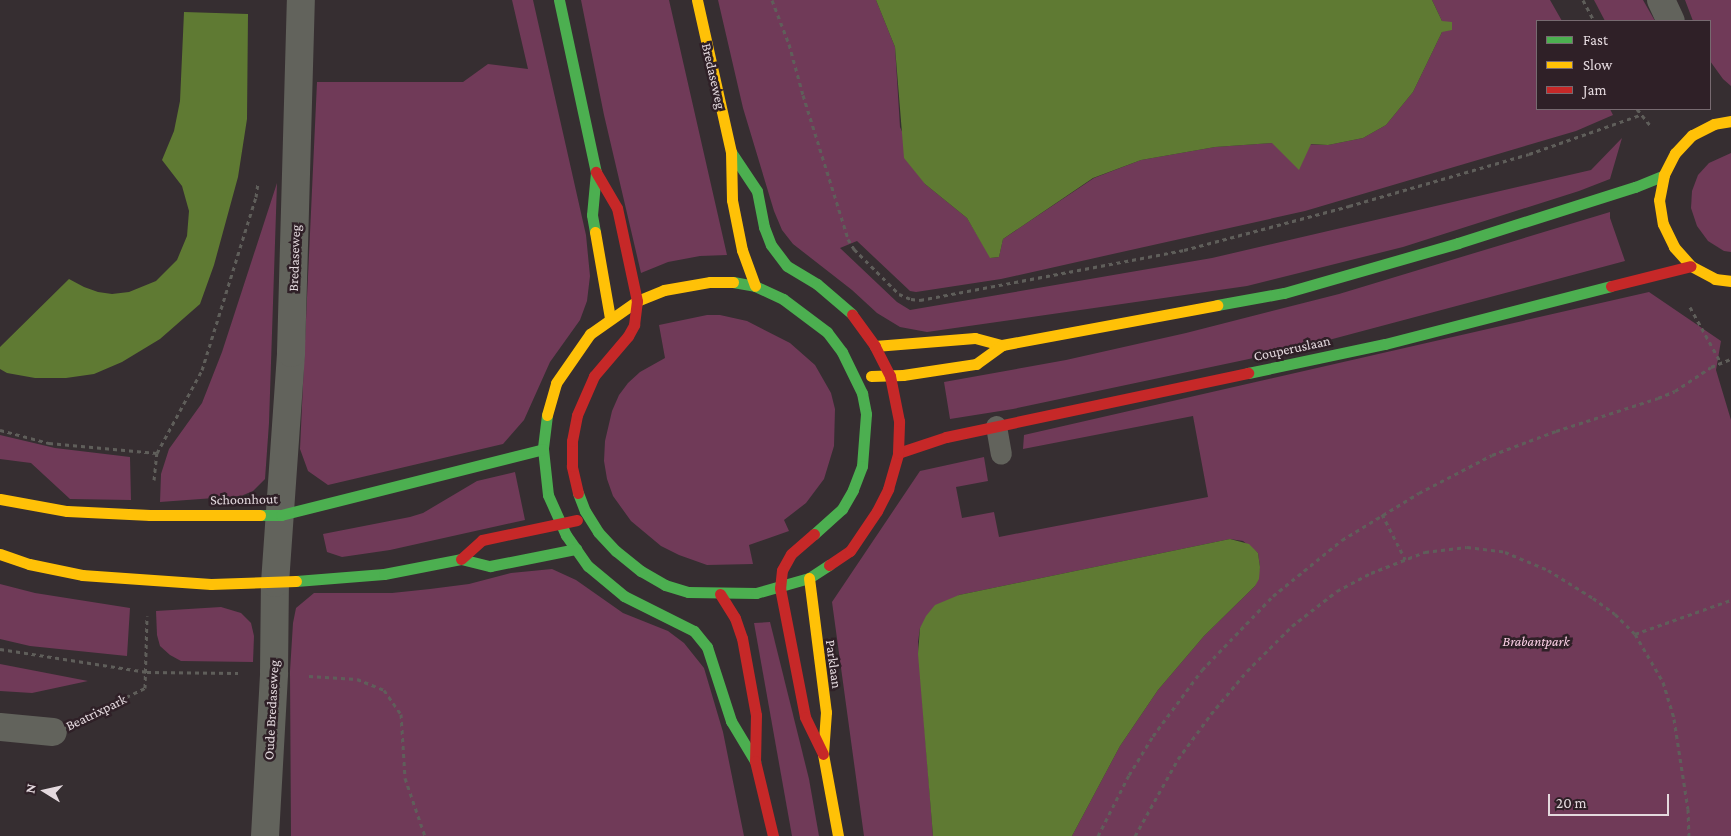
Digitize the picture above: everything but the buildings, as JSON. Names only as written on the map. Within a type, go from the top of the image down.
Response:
[{"type":"main road","points":[[559,0],[596,172],[592,215],[610,318]]},
{"type":"main road","name":"Bredaseweg","points":[[697,0],[731,152],[732,200],[742,250],[755,286]]},
{"type":"main road","points":[[1718,118],[1692,135],[1675,153],[1664,175],[1660,200],[1663,224],[1674,247],[1691,266],[1715,279],[1731,282]]},
{"type":"main road","name":"Bredaseweg","points":[[731,152],[757,191],[764,227],[771,245],[787,266],[817,284],[841,303],[859,321],[876,346]]},
{"type":"main road","points":[[596,172],[617,208],[637,301],[634,324],[628,336],[594,376],[577,415],[572,441],[572,466],[577,489],[598,532],[616,551],[649,576],[665,585],[688,592],[720,594],[756,593],[780,588],[809,578],[850,551],[865,531],[888,488],[898,453],[899,421],[890,376],[876,346],[975,338],[1002,345],[1284,293],[1458,244],[1635,187],[1664,175]]},
{"type":"main road","name":"Couperuslaan","points":[[898,453],[946,437],[1385,344],[1691,266]]},
{"type":"main road","points":[[755,761],[731,721],[706,647],[694,631],[624,596],[588,566],[559,522],[548,495],[543,449],[548,408],[556,384],[590,334],[610,318],[637,301],[664,290],[687,285],[733,282],[755,286],[783,299],[827,332],[842,352],[855,375],[862,393],[866,414],[862,466],[842,509],[792,554],[782,570],[780,588]]},
{"type":"main road","points":[[855,375],[890,376],[976,364],[1002,345]]},
{"type":"main road","name":"Schoonhout","points":[[0,499],[67,511],[150,515],[281,515],[543,449]]},
{"type":"main road","points":[[461,559],[482,540],[559,522],[590,519]]},
{"type":"main road","points":[[0,554],[29,564],[82,575],[211,584],[275,583],[384,574],[461,559],[490,566],[576,549]]},
{"type":"main road","name":"Parklaan","points":[[809,578],[826,712],[823,754],[838,836]]},
{"type":"main road","name":"Parklaan","points":[[780,588],[804,717],[823,754]]},
{"type":"main road","points":[[720,594],[735,618],[742,638],[756,715],[755,761],[773,836]]},
{"type":"street","name":"Bredaseweg","points":[[275,583],[291,353],[301,0]]},
{"type":"street","points":[[1661,0],[1671,20]]},
{"type":"street","name":"Oude Bredaseweg","points":[[265,836],[274,673],[275,583]]},
{"type":"street","name":"Beatrixpark","points":[[0,727],[53,732]]},
{"type":"lane","points":[[996,426],[1001,454]]},
{"type":"path","points":[[772,0],[789,44],[803,96],[848,239],[854,249],[899,294],[911,300],[920,300],[1184,250],[1349,206],[1529,154],[1640,115]]},
{"type":"path","points":[[1584,0],[1594,20]]},
{"type":"path","points":[[1638,110],[1657,132]]},
{"type":"path","points":[[0,430],[49,443],[157,453],[202,370],[256,197],[259,178]]},
{"type":"path","points":[[1098,836],[1129,775],[1181,695],[1244,624],[1291,581],[1342,540],[1382,514],[1492,455],[1556,431],[1666,395],[1700,373],[1731,360]]},
{"type":"path","points":[[1382,514],[1405,559]]},
{"type":"path","points":[[1135,836],[1178,759],[1247,671],[1292,626],[1337,591],[1354,581],[1405,559],[1446,548],[1467,547],[1505,552],[1548,570],[1579,588],[1614,614],[1635,634],[1663,682],[1674,720],[1688,809],[1689,836]]},
{"type":"path","points":[[1635,634],[1731,600]]},
{"type":"path","points":[[0,649],[147,672],[274,673],[357,679],[384,690],[400,714],[405,778],[426,836]]},
{"type":"path","name":"Beatrixpark","points":[[53,732],[145,688],[147,672]]},
{"type":"green space","points":[[512,0],[533,0],[586,235],[590,276],[587,301],[580,320],[550,362],[524,420],[503,444],[328,485],[308,471],[300,449],[317,82],[463,82],[488,64],[528,69]]},
{"type":"green space","points":[[581,0],[669,0],[727,255],[700,256],[668,262],[641,273],[604,115]]},
{"type":"green space","points":[[718,0],[876,0],[895,47],[900,127],[925,184],[967,218],[991,258],[999,257],[1003,239],[1094,178],[1141,160],[1215,147],[1272,143],[1328,145],[1363,138],[1386,125],[1413,92],[1442,32],[1442,21],[1432,0],[1550,0],[1561,20],[1536,20],[1536,110],[1610,110],[1613,115],[1576,131],[1305,211],[1001,279],[916,292],[910,291],[857,241],[840,248],[897,302],[910,310],[1212,258],[1591,170],[1622,138],[1610,179],[1579,191],[1403,247],[1247,286],[927,332],[900,327],[877,313],[852,290],[793,244],[782,230],[774,211],[743,108]]},
{"type":"green space","points":[[1594,0],[1643,0],[1654,20],[1604,20]]},
{"type":"green space","points":[[1685,0],[1731,0],[1731,86],[1723,79],[1711,62],[1711,20],[1693,20]]},
{"type":"green space","points":[[1731,153],[1731,252],[1724,251],[1708,241],[1697,226],[1691,208],[1692,191],[1698,175],[1709,163]]},
{"type":"green space","points":[[277,183],[269,423],[265,479],[253,491],[241,496],[160,502],[161,474],[169,449],[202,403],[222,352]]},
{"type":"green space","points":[[1610,212],[1610,218],[1625,261],[1325,341],[1249,359],[1013,409],[950,419],[944,382],[1066,360],[1186,333],[1339,294]]},
{"type":"green space","name":"Brabantpark","points":[[1649,292],[1721,341],[1716,370],[1731,420],[1731,836],[1072,836],[1120,746],[1158,690],[1204,636],[1255,586],[1260,567],[1258,553],[1243,541],[1230,539],[959,595],[920,628],[918,642],[933,836],[864,836],[832,602],[920,471],[984,457],[988,481],[956,487],[962,518],[994,512],[999,537],[1208,497],[1193,416],[1023,449],[1024,435]]},
{"type":"green space","points":[[707,315],[720,315],[747,321],[790,343],[815,365],[831,393],[835,409],[834,446],[824,479],[806,503],[784,520],[789,531],[749,545],[753,564],[707,565],[661,546],[631,521],[613,496],[607,479],[604,461],[605,441],[612,411],[619,395],[628,383],[640,372],[665,358],[659,325]]},
{"type":"green space","points":[[0,435],[55,448],[130,457],[131,500],[70,499],[31,463],[0,459]]},
{"type":"green space","points":[[515,472],[525,520],[390,550],[342,557],[327,552],[323,534],[423,513],[477,481]]},
{"type":"green space","points":[[552,569],[576,580],[623,613],[668,631],[684,643],[704,668],[723,732],[744,836],[291,836],[290,671],[293,623],[296,608],[314,593],[392,593],[469,584],[511,573]]},
{"type":"green space","points":[[0,584],[35,593],[130,608],[127,656],[30,646],[0,639]]},
{"type":"green space","points":[[221,607],[241,613],[251,623],[254,636],[253,662],[181,661],[170,655],[160,646],[157,635],[156,611]]},
{"type":"green space","points":[[770,622],[809,779],[819,836],[792,836],[754,623]]},
{"type":"green space","points":[[0,664],[88,681],[32,693],[0,691]]},
{"type":"shaded area","points":[[876,0],[1432,0],[1442,21],[1452,22],[1452,30],[1442,32],[1413,92],[1386,125],[1363,138],[1328,145],[1311,144],[1299,170],[1272,143],[1215,147],[1141,160],[1093,178],[1003,239],[999,257],[990,258],[967,218],[925,184],[904,158],[895,47]]},
{"type":"shaded area","points":[[184,12],[248,14],[247,119],[238,177],[214,265],[200,304],[160,339],[122,362],[94,374],[66,378],[35,378],[7,373],[0,369],[0,347],[69,279],[98,292],[112,294],[129,292],[156,281],[177,260],[187,236],[189,211],[182,186],[162,160],[174,131],[180,101]]},
{"type":"shaded area","points":[[1230,539],[1249,544],[1258,553],[1259,579],[1255,586],[1204,636],[1158,690],[1120,746],[1072,836],[933,836],[918,654],[920,628],[926,616],[935,605],[959,595]]},
{"type":"traffic: fast","points":[[559,0],[596,172],[592,215],[595,232]]},
{"type":"traffic: fast","points":[[731,152],[757,191],[764,227],[771,245],[787,266],[817,284],[852,314]]},
{"type":"traffic: fast","points":[[1217,305],[1284,293],[1458,243],[1635,187],[1664,175]]},
{"type":"traffic: fast","points":[[733,282],[755,286],[783,299],[827,332],[842,352],[862,393],[866,414],[862,466],[853,490],[842,509],[814,534]]},
{"type":"traffic: fast","points":[[1248,373],[1385,344],[1611,286]]},
{"type":"traffic: fast","points":[[547,415],[543,449],[548,495],[566,535],[588,566],[624,596],[694,631],[707,647],[731,721],[755,761]]},
{"type":"traffic: fast","points":[[260,515],[281,515],[543,449]]},
{"type":"traffic: fast","points":[[578,493],[585,511],[598,532],[616,551],[641,571],[665,585],[688,592],[756,593],[809,578],[829,565]]},
{"type":"traffic: fast","points":[[296,581],[384,574],[461,559],[490,566],[576,549]]},
{"type":"traffic: slow","points":[[697,0],[731,152],[732,200],[742,250],[755,286]]},
{"type":"traffic: slow","points":[[1731,121],[1714,124],[1692,135],[1675,153],[1664,175],[1659,200],[1663,224],[1674,247],[1691,266],[1715,279],[1731,281]]},
{"type":"traffic: slow","points":[[595,232],[610,318]]},
{"type":"traffic: slow","points":[[547,415],[556,383],[590,334],[637,301],[664,290],[710,282],[733,282]]},
{"type":"traffic: slow","points":[[875,346],[975,338],[1002,345],[1217,305]]},
{"type":"traffic: slow","points":[[871,376],[903,375],[976,364],[1002,345]]},
{"type":"traffic: slow","points":[[0,499],[67,511],[150,515],[260,515]]},
{"type":"traffic: slow","points":[[0,554],[29,564],[82,575],[211,584],[296,581]]},
{"type":"traffic: slow","points":[[809,578],[826,712],[823,754],[838,836]]},
{"type":"traffic: jam","points":[[578,493],[572,466],[572,441],[577,415],[594,376],[628,336],[634,325],[637,301],[617,208],[596,172]]},
{"type":"traffic: jam","points":[[1611,286],[1691,266]]},
{"type":"traffic: jam","points":[[829,565],[850,551],[877,511],[888,489],[898,453],[899,421],[890,376],[875,346],[852,314]]},
{"type":"traffic: jam","points":[[898,453],[946,437],[1248,373]]},
{"type":"traffic: jam","points":[[461,559],[482,540],[577,520]]},
{"type":"traffic: jam","points":[[814,534],[791,554],[782,570],[780,588],[805,717],[823,754]]},
{"type":"traffic: jam","points":[[720,594],[735,618],[742,638],[756,715],[755,761],[773,836]]}]
